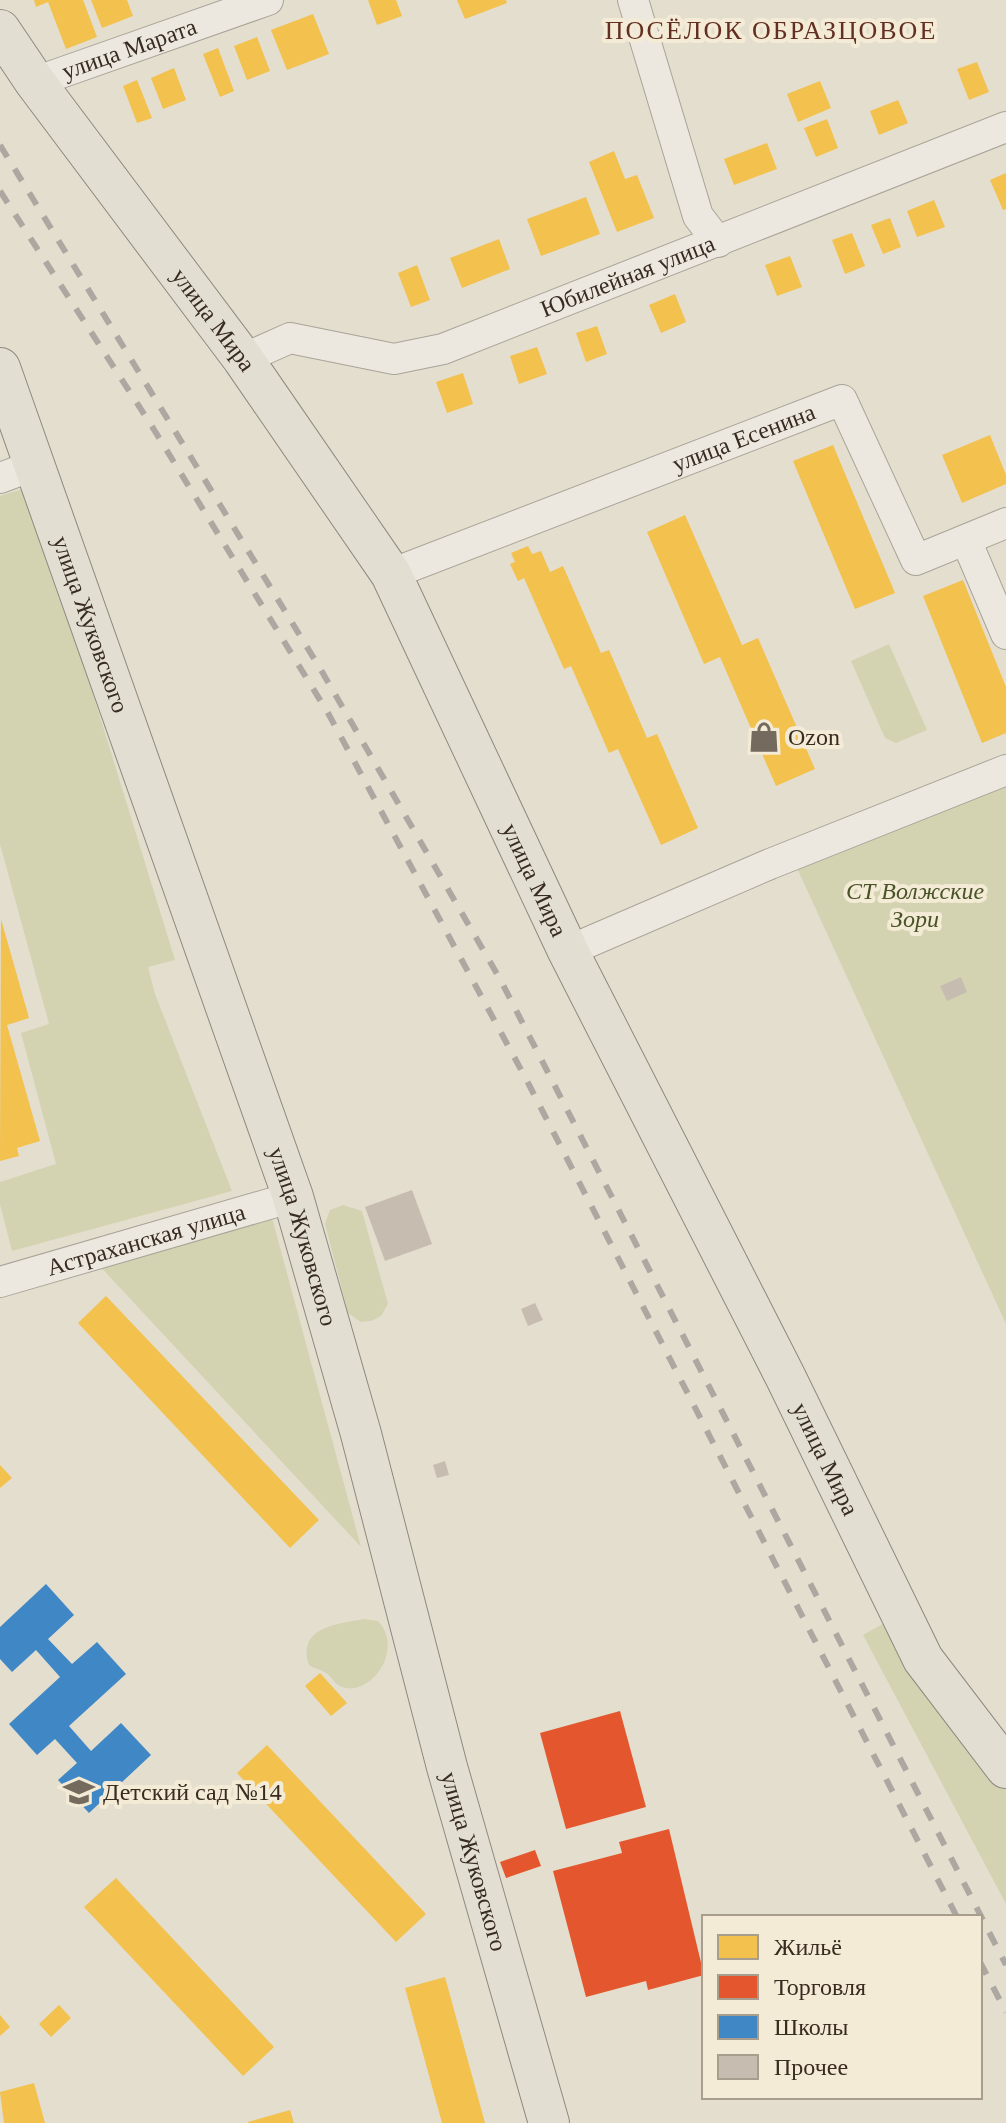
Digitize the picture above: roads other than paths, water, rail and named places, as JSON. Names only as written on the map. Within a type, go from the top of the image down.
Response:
[{"type":"main road","name":"улица Мира","points":[[0,30],[35,82],[243,359],[391,574],[568,951],[785,1376],[923,1659],[1006,1768]]},
{"type":"main road","name":"улица Жуковского","points":[[0,368],[18,472],[293,1197],[361,1434],[447,1767],[549,2123]]},
{"type":"street","name":"улица Марата","points":[[35,82],[268,0]]},
{"type":"street","points":[[633,0],[698,216],[718,242]]},
{"type":"street","name":"Юбилейная улица","points":[[243,359],[290,338],[394,359],[443,349],[1006,127]]},
{"type":"street","name":"улица Есенина","points":[[391,574],[842,400],[916,560],[1006,523]]},
{"type":"street","points":[[966,540],[1006,634]]},
{"type":"street","points":[[568,951],[770,864],[1006,770]]},
{"type":"street","name":"Астраханская улица","points":[[0,1282],[293,1197]]},
{"type":"railway","points":[[0,145],[321,670],[500,979],[980,1915]]},
{"type":"railway","points":[[0,191],[153,428],[328,713],[525,1077],[956,1915]]},
{"type":"railway","points":[[982,1918],[1006,1965]]},
{"type":"railway","points":[[982,1966],[1006,2012]]},
{"type":"place","name":"Ozon","points":[[764,737]]},
{"type":"place","name":"Детский сад №14","points":[[79,1792]]},
{"type":"district","name":"ПОСЁЛОК ОБРАЗЦОВОЕ","points":[[771,30]]},
{"type":"park label","name":"СТ Волжские Зори","points":[[915,905]]}]
